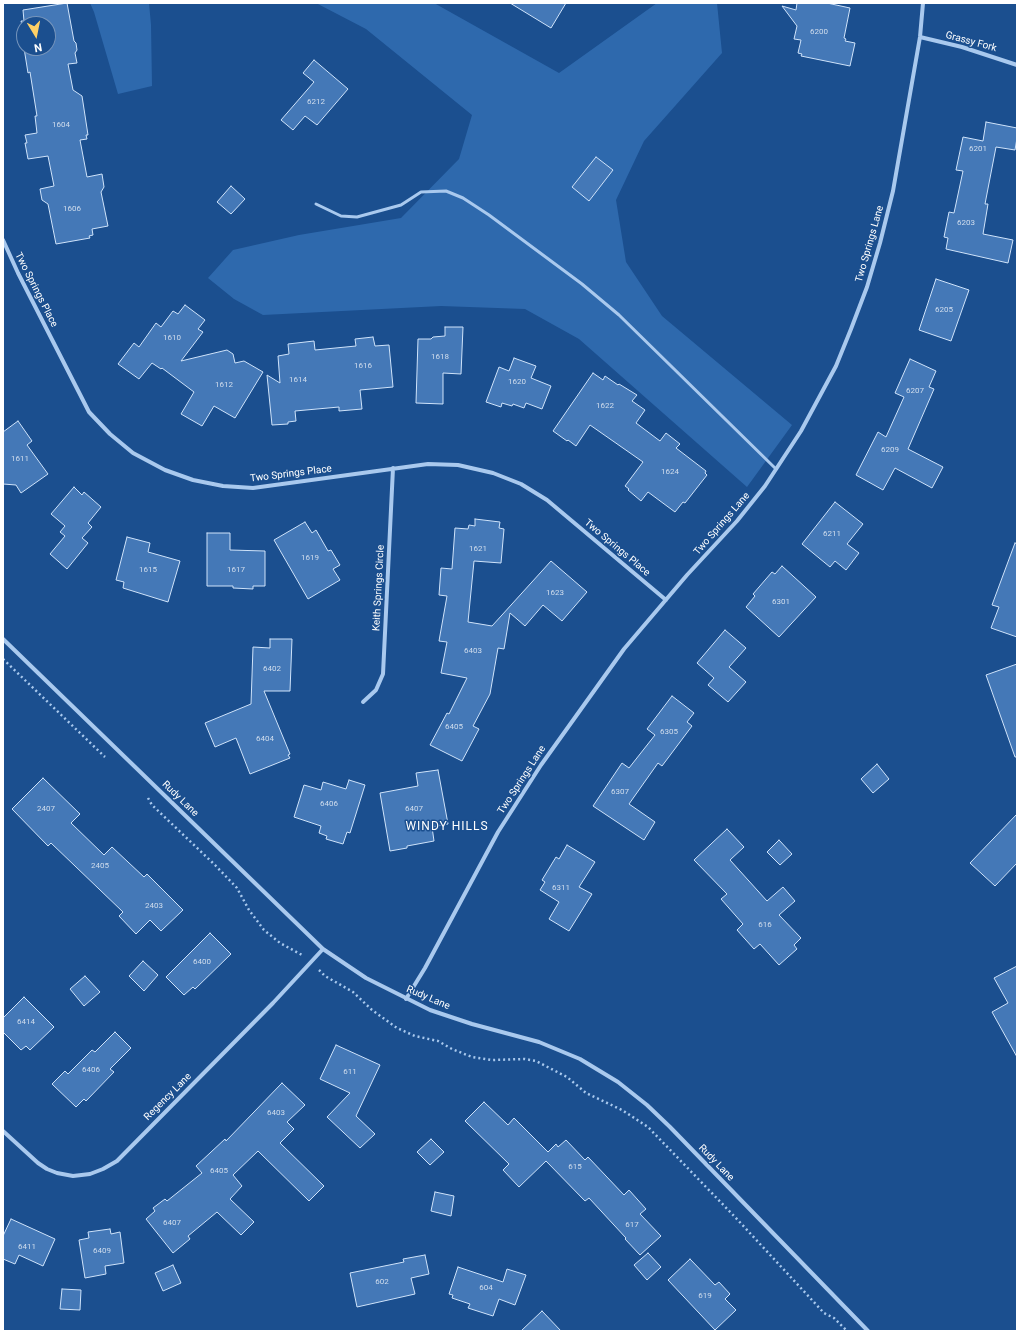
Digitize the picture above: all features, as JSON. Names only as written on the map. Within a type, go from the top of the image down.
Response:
[{"type":"street","name":"Two Springs Lane","points":[[406,999],[426,968],[498,832],[540,765],[624,649],[737,521],[765,486],[801,431],[836,366],[867,286],[893,191],[920,37],[923,3]]},
{"type":"street","name":"Grassy Fork","points":[[920,37],[962,47],[1017,65]]},
{"type":"street","name":"Two Springs Place","points":[[3,243],[89,412],[110,434],[133,453],[165,470],[193,480],[223,486],[253,488],[428,464],[458,465],[493,473],[521,484],[547,500],[666,600]]},
{"type":"street","name":"Keith Springs Circle","points":[[363,702],[376,690],[383,674],[393,468]]},
{"type":"street","name":"Rudy Lane","points":[[3,639],[323,950],[366,978],[430,1010],[472,1024],[539,1042],[580,1059],[618,1082],[648,1105],[868,1331]]},
{"type":"street","name":"Regency Lane","points":[[3,1131],[38,1163],[57,1173],[73,1176],[90,1174],[103,1169],[117,1161],[273,1003],[323,950]]},
{"type":"lane","points":[[316,204],[340,216],[356,217],[401,205],[421,192],[446,191],[463,198],[489,215],[576,279],[620,316],[776,469]]},
{"type":"shaded area","points":[[90,3],[149,3],[151,25],[152,86],[118,94]]},
{"type":"shaded area","points":[[316,3],[434,3],[559,73],[657,3],[717,3],[722,53],[644,141],[616,200],[626,262],[662,316],[792,425],[747,487],[579,339],[525,309],[441,306],[263,315],[234,299],[208,278],[233,250],[299,235],[401,218],[459,159],[472,115],[366,29]]},
{"type":"building","points":[[67,3],[77,50],[75,53],[77,63],[68,64],[73,90],[82,96],[88,135],[86,135],[87,139],[80,140],[87,177],[102,174],[104,187],[101,192],[108,226],[92,229],[93,235],[89,236],[90,238],[56,244],[48,204],[42,200],[40,189],[54,186],[48,156],[28,159],[25,135],[37,133],[35,116],[37,116],[30,72],[28,73],[25,56],[56,56],[56,16],[24,16],[23,10]]},
{"type":"building","points":[[510,3],[566,3],[551,28]]},
{"type":"building","points":[[797,3],[827,3],[850,8],[844,38],[846,39],[845,41],[855,43],[850,66],[801,56],[802,54],[798,53],[801,40],[794,39],[797,26],[782,6],[796,10]]},
{"type":"building","points":[[314,60],[348,89],[317,125],[305,116],[293,130],[281,120],[314,82],[303,73]]},
{"type":"building","points":[[986,122],[1017,128],[1015,150],[996,147],[985,204],[988,204],[983,234],[1013,240],[1008,263],[946,249],[948,238],[944,237],[949,212],[954,213],[963,171],[956,170],[963,137],[983,141]]},
{"type":"building","points":[[596,157],[613,170],[589,201],[572,187]]},
{"type":"building","points":[[231,186],[245,199],[231,214],[217,202]]},
{"type":"building","points":[[936,279],[969,290],[951,341],[919,330]]},
{"type":"building","points":[[185,305],[205,320],[198,329],[203,332],[181,361],[227,350],[233,354],[235,363],[244,361],[263,372],[235,418],[214,406],[202,426],[181,414],[194,392],[162,368],[161,369],[152,363],[139,379],[118,364],[134,343],[139,347],[156,323],[161,327],[173,311],[178,314]]},
{"type":"building","points":[[445,327],[463,327],[461,374],[443,373],[443,404],[416,403],[418,339],[431,339],[433,337],[445,336]]},
{"type":"building","points":[[373,337],[375,346],[389,345],[393,387],[360,390],[362,409],[339,411],[339,407],[295,411],[296,421],[288,422],[288,424],[272,425],[267,375],[280,383],[278,356],[289,354],[288,344],[314,341],[315,350],[356,346],[355,339]]},
{"type":"building","points":[[514,358],[536,366],[531,378],[551,386],[542,409],[526,403],[524,408],[513,404],[512,406],[502,403],[501,407],[486,402],[499,367],[509,371]]},
{"type":"building","points":[[910,359],[936,371],[929,387],[934,389],[908,449],[943,467],[932,488],[895,468],[883,490],[856,475],[878,432],[886,437],[904,397],[895,393]]},
{"type":"building","points":[[593,373],[603,380],[605,376],[637,395],[632,401],[645,410],[636,423],[660,441],[666,433],[680,444],[676,448],[706,471],[705,473],[707,475],[685,503],[683,502],[675,512],[648,492],[641,501],[628,490],[629,489],[625,486],[643,462],[590,425],[576,446],[553,431]]},
{"type":"building","points":[[18,421],[32,441],[27,445],[48,474],[21,493],[16,485],[3,484],[3,432]]},
{"type":"building","points":[[74,487],[82,495],[84,492],[101,507],[88,523],[92,527],[82,538],[88,543],[67,569],[50,554],[65,536],[60,532],[65,526],[51,514]]},
{"type":"building","points":[[835,502],[863,524],[847,544],[859,553],[846,570],[835,561],[830,567],[802,544]]},
{"type":"building","points":[[475,519],[500,522],[499,528],[504,529],[501,563],[474,561],[468,622],[492,626],[551,561],[587,592],[562,621],[543,605],[525,626],[510,613],[504,649],[498,648],[490,694],[473,726],[479,729],[462,761],[430,745],[447,713],[449,714],[467,678],[441,673],[447,642],[439,641],[447,596],[439,595],[441,568],[452,569],[455,528],[468,529],[469,525],[475,526]]},
{"type":"building","points":[[305,522],[312,533],[316,530],[328,551],[331,550],[340,565],[333,569],[340,580],[308,599],[274,540]]},
{"type":"building","points":[[207,533],[230,533],[230,550],[265,551],[265,586],[253,586],[253,589],[233,588],[233,586],[207,586]]},
{"type":"building","points":[[127,537],[150,543],[148,552],[180,561],[168,602],[123,588],[124,582],[116,580]]},
{"type":"building","points":[[1015,543],[1017,544],[1017,637],[991,628],[999,607],[992,605]]},
{"type":"building","points":[[782,566],[816,597],[779,637],[746,607],[755,596],[753,594],[772,572],[775,574]]},
{"type":"building","points":[[725,630],[746,648],[729,667],[746,682],[728,702],[708,685],[714,678],[697,663]]},
{"type":"building","points":[[270,639],[292,639],[290,691],[264,691],[290,754],[288,755],[290,758],[250,774],[236,738],[215,747],[205,723],[251,704],[253,647],[270,648]]},
{"type":"building","points":[[1017,664],[1017,757],[1015,757],[986,675]]},
{"type":"building","points":[[672,696],[694,713],[687,722],[692,726],[662,766],[658,763],[629,804],[655,822],[644,840],[593,806],[622,763],[629,768],[655,735],[647,729]]},
{"type":"building","points":[[877,764],[889,779],[873,793],[861,779]]},
{"type":"building","points":[[438,770],[448,824],[432,827],[434,841],[390,851],[380,793],[418,786],[416,773]]},
{"type":"building","points":[[43,778],[80,814],[71,823],[104,855],[112,847],[144,877],[147,874],[183,910],[161,931],[150,920],[136,934],[119,916],[123,912],[51,843],[48,846],[12,809]]},
{"type":"building","points":[[349,780],[365,785],[350,833],[347,832],[343,844],[326,839],[327,836],[319,833],[321,826],[294,817],[304,785],[321,790],[323,782],[346,789]]},
{"type":"building","points":[[1017,814],[1017,863],[995,886],[970,863]]},
{"type":"building","points":[[727,829],[744,847],[730,860],[767,901],[783,887],[795,901],[779,915],[801,938],[794,945],[797,949],[779,965],[760,944],[754,949],[737,930],[743,924],[721,899],[727,894],[694,860]]},
{"type":"building","points":[[779,840],[792,854],[780,865],[767,852]]},
{"type":"building","points":[[567,845],[595,862],[579,887],[592,894],[569,931],[549,919],[559,902],[540,890],[545,882],[542,880],[556,857],[559,859]]},
{"type":"building","points":[[210,933],[231,954],[195,989],[193,987],[184,995],[166,977]]},
{"type":"building","points":[[143,961],[158,975],[144,991],[129,976]]},
{"type":"building","points":[[1017,966],[1017,1057],[992,1012],[1008,1003],[994,978]]},
{"type":"building","points":[[85,976],[100,992],[84,1006],[70,989]]},
{"type":"building","points":[[24,997],[54,1027],[30,1050],[26,1046],[21,1050],[3,1032],[3,1018]]},
{"type":"building","points":[[115,1032],[131,1048],[110,1069],[114,1072],[86,1101],[84,1099],[76,1107],[52,1084],[65,1071],[68,1074],[92,1050],[95,1052]]},
{"type":"building","points":[[336,1045],[380,1065],[356,1116],[375,1134],[360,1148],[327,1117],[350,1093],[320,1079]]},
{"type":"building","points":[[282,1083],[305,1105],[287,1122],[294,1129],[280,1143],[324,1186],[309,1201],[258,1151],[233,1175],[242,1186],[230,1199],[254,1222],[241,1235],[217,1212],[188,1236],[190,1239],[173,1253],[146,1219],[155,1211],[153,1208],[165,1199],[167,1201],[202,1173],[196,1166],[225,1139],[226,1141]]},
{"type":"building","points":[[484,1102],[508,1125],[514,1118],[548,1152],[556,1144],[558,1147],[566,1140],[585,1160],[588,1157],[624,1195],[629,1190],[646,1209],[640,1214],[661,1236],[640,1255],[589,1198],[585,1201],[546,1161],[519,1187],[503,1170],[509,1164],[465,1121]]},
{"type":"building","points":[[431,1139],[444,1152],[430,1165],[417,1152]]},
{"type":"building","points":[[435,1192],[454,1196],[451,1216],[431,1211]]},
{"type":"building","points":[[11,1219],[55,1239],[43,1266],[19,1255],[15,1264],[3,1259],[3,1236]]},
{"type":"building","points":[[110,1229],[111,1234],[120,1232],[124,1263],[105,1266],[106,1274],[85,1278],[79,1240],[89,1238],[88,1232]]},
{"type":"building","points":[[648,1253],[661,1267],[647,1280],[634,1265]]},
{"type":"building","points":[[425,1255],[429,1274],[411,1278],[415,1294],[357,1307],[350,1273],[404,1262],[403,1259]]},
{"type":"building","points":[[690,1259],[715,1285],[719,1282],[730,1294],[725,1299],[736,1310],[715,1330],[668,1280]]},
{"type":"building","points":[[173,1265],[181,1283],[163,1291],[155,1273]]},
{"type":"building","points":[[458,1267],[503,1282],[507,1269],[526,1275],[515,1305],[499,1299],[493,1316],[468,1308],[470,1304],[452,1298],[453,1295],[449,1294]]},
{"type":"building","points":[[62,1289],[81,1290],[80,1310],[60,1309]]},
{"type":"building","points":[[542,1311],[561,1331],[521,1331]]},
{"type":"district","name":"WINDY HILLS","points":[[447,827]]}]
